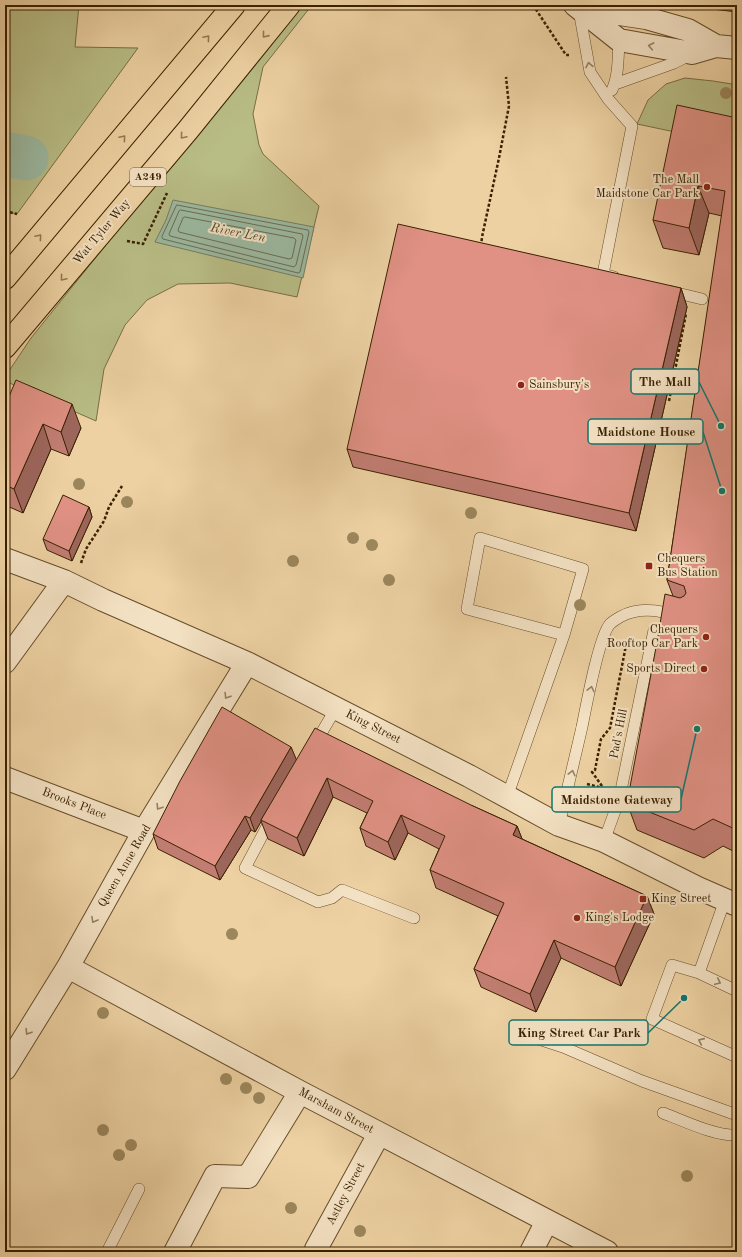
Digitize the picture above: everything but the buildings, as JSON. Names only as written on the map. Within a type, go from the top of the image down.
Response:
[{"type":"highway","points":[[5,278],[234,5]]},
{"type":"highway","name":"Wat Tyler Way","points":[[5,347],[188,130],[289,5]]},
{"type":"street","points":[[577,7],[618,40],[692,54],[726,47]]},
{"type":"street","points":[[577,7],[646,18],[688,30],[726,47]]},
{"type":"street","name":"King Street","points":[[5,560],[68,583],[103,600],[247,663],[469,776],[558,824],[604,841],[698,888],[731,902]]},
{"type":"street","points":[[5,662],[68,583]]},
{"type":"street","name":"Queen Anne Road","points":[[5,1069],[68,967],[144,831],[247,663]]},
{"type":"street","name":"Brooks Place","points":[[5,778],[144,831]]},
{"type":"street","name":"Marsham Street","points":[[68,967],[379,1134],[607,1252]]},
{"type":"street","points":[[175,1252],[215,1176],[248,1177],[300,1092]]},
{"type":"street","name":"Astley Street","points":[[320,1252],[316,1249],[379,1134]]},
{"type":"street","points":[[530,1252],[547,1221]]},
{"type":"lane","points":[[577,7],[590,72],[608,99],[632,126],[603,274],[626,280]]},
{"type":"lane","points":[[608,99],[615,84],[618,62],[618,40]]},
{"type":"lane","points":[[615,84],[674,63],[692,54]]},
{"type":"lane","points":[[656,288],[702,299]]},
{"type":"lane","points":[[508,797],[564,635],[583,569],[480,538],[467,609],[564,635]]},
{"type":"lane","points":[[558,824],[601,641],[610,624],[624,615],[635,611],[644,610],[669,613],[689,619]]},
{"type":"lane","name":"Pad's Hill","points":[[604,841],[619,800],[654,630]]},
{"type":"lane","points":[[309,754],[336,708]]},
{"type":"lane","points":[[278,807],[262,834],[245,868],[318,902],[332,898],[342,890],[414,918]]},
{"type":"lane","points":[[699,972],[731,902]]},
{"type":"lane","points":[[737,991],[699,972],[672,965],[652,1019],[737,1057]]},
{"type":"lane","points":[[520,1033],[563,1047],[642,1081],[737,1115]]},
{"type":"lane","points":[[663,1112],[719,1133],[731,1135],[737,1134]]},
{"type":"lane","points":[[107,1252],[139,1189]]},
{"type":"path","points":[[533,5],[566,55]]},
{"type":"path","points":[[480,252],[500,158],[509,106],[506,78]]},
{"type":"path","points":[[5,211],[17,214]]},
{"type":"path","points":[[669,401],[687,307]]},
{"type":"path","points":[[68,583],[86,549],[104,521],[122,486]]},
{"type":"path","points":[[604,788],[592,772],[595,770],[601,739],[610,728],[627,640]]},
{"type":"green space","points":[[5,5],[79,5],[75,47],[138,48],[17,214],[5,211]]},
{"type":"green space","points":[[299,5],[312,5],[263,67],[253,114],[259,145],[263,154],[319,206],[297,297],[230,283],[178,284],[147,300],[125,325],[104,369],[96,421],[5,381],[5,377],[31,338]]},
{"type":"green space","points":[[685,78],[732,84],[737,92],[737,145],[637,124],[648,100],[666,84]]},
{"type":"water","points":[[173,200],[314,227],[303,278],[155,242],[166,220]]},
{"type":"waterway","name":"River Len","points":[[5,154],[26,158]]},
{"type":"place","name":"The Mall Maidstone Car Park","points":[[707,187]]},
{"type":"place","name":"Sainsbury's","points":[[521,385]]},
{"type":"place","name":"The Mall","points":[[721,426]]},
{"type":"place","name":"Maidstone House","points":[[722,491]]},
{"type":"place","name":"Chequers Bus Station","points":[[649,566]]},
{"type":"place","name":"Chequers Rooftop Car Park","points":[[706,637]]},
{"type":"place","name":"Sports Direct","points":[[704,669]]},
{"type":"place","name":"Maidstone Gateway","points":[[697,729]]},
{"type":"place","name":"King Street","points":[[643,899]]},
{"type":"place","name":"King's Lodge","points":[[577,918]]},
{"type":"place","name":"King Street Car Park","points":[[684,998]]}]
